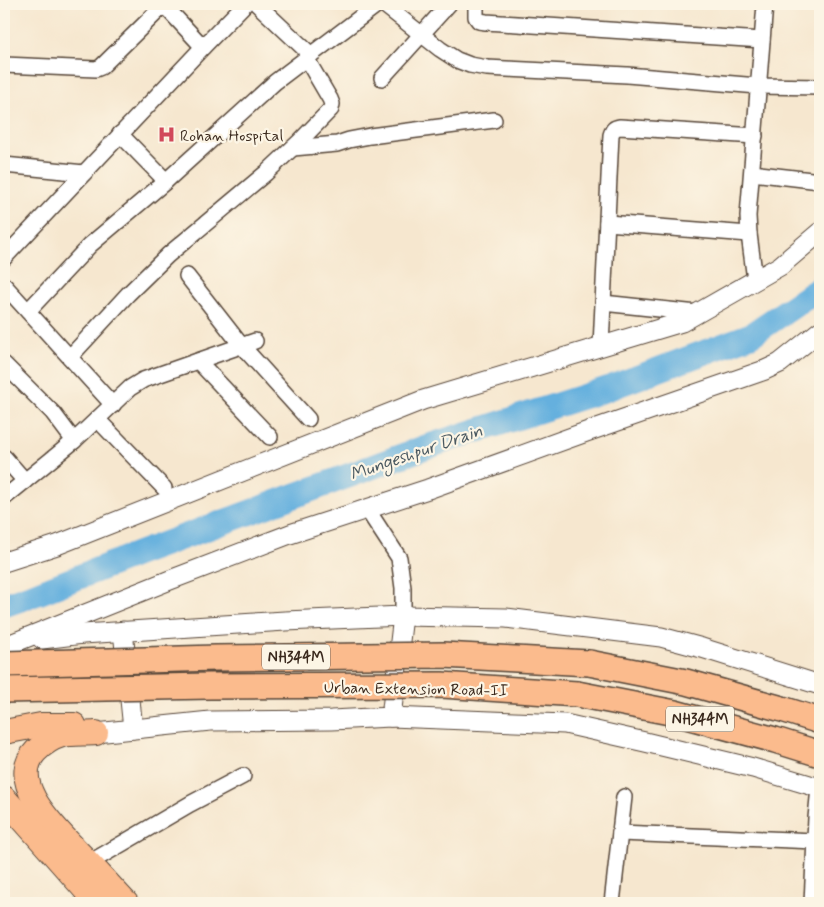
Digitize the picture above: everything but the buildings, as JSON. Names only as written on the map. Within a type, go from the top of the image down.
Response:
[{"type":"highway","name":"Urban Extension Road-II","points":[[7,652],[216,658],[443,655],[589,663],[686,682],[820,721]]},
{"type":"highway","name":"Urban Extension Road-II","points":[[4,690],[210,686],[442,685],[577,694],[675,713],[820,754]]},
{"type":"main road","points":[[4,732],[40,726],[73,724],[96,733]]},
{"type":"main road","points":[[96,733],[62,735],[40,746],[30,757],[27,771],[28,784],[31,794],[43,814],[126,903]]},
{"type":"main road","points":[[4,798],[97,903]]},
{"type":"street","points":[[4,65],[96,69],[101,67],[163,4],[203,47]]},
{"type":"street","points":[[4,258],[245,4]]},
{"type":"street","points":[[70,357],[128,294],[168,255],[266,173],[331,109],[330,99],[309,57],[257,4]]},
{"type":"street","points":[[28,311],[90,246],[166,181],[275,82],[378,4]]},
{"type":"street","points":[[383,4],[440,49],[457,60],[470,65],[487,68],[628,75],[758,86],[820,87]]},
{"type":"street","points":[[382,78],[449,4]]},
{"type":"street","points":[[476,4],[476,17],[478,21],[762,40]]},
{"type":"street","points":[[755,280],[748,216],[765,4]]},
{"type":"street","points":[[293,148],[337,144],[370,136],[494,120]]},
{"type":"street","points":[[601,346],[611,135],[615,127],[755,136]]},
{"type":"street","points":[[120,134],[166,181]]},
{"type":"street","points":[[4,165],[84,173]]},
{"type":"street","points":[[752,173],[820,181]]},
{"type":"street","points":[[607,223],[749,234]]},
{"type":"street","points":[[4,562],[57,545],[423,400],[682,322],[780,266],[820,232]]},
{"type":"street","points":[[187,276],[248,343],[308,419]]},
{"type":"street","points":[[4,285],[113,405]]},
{"type":"street","points":[[603,303],[697,313]]},
{"type":"street","points":[[7,652],[170,580],[290,534],[428,490],[586,432],[765,370],[780,363],[820,331]]},
{"type":"street","points":[[4,498],[74,441],[130,388],[143,380],[248,343]]},
{"type":"street","points":[[198,361],[270,437]]},
{"type":"street","points":[[4,364],[53,413],[74,441]]},
{"type":"street","points":[[97,419],[164,488]]},
{"type":"street","points":[[4,457],[25,481]]},
{"type":"street","points":[[367,509],[399,558],[404,588],[391,717]]},
{"type":"street","points":[[7,652],[83,634],[123,631],[402,616],[506,618],[660,637],[702,648],[820,685]]},
{"type":"street","points":[[123,631],[133,729]]},
{"type":"street","points":[[96,733],[210,721],[331,720],[391,717],[565,724],[645,742],[753,768],[820,788],[812,903]]},
{"type":"street","points":[[89,863],[242,776]]},
{"type":"street","points":[[612,903],[624,798]]},
{"type":"street","points":[[620,833],[815,841]]},
{"type":"waterway","name":"Mungeshpur Drain","points":[[4,605],[426,447],[604,390],[751,335],[820,288]]},
{"type":"place","name":"Rohan Hospital","points":[[166,135]]}]
